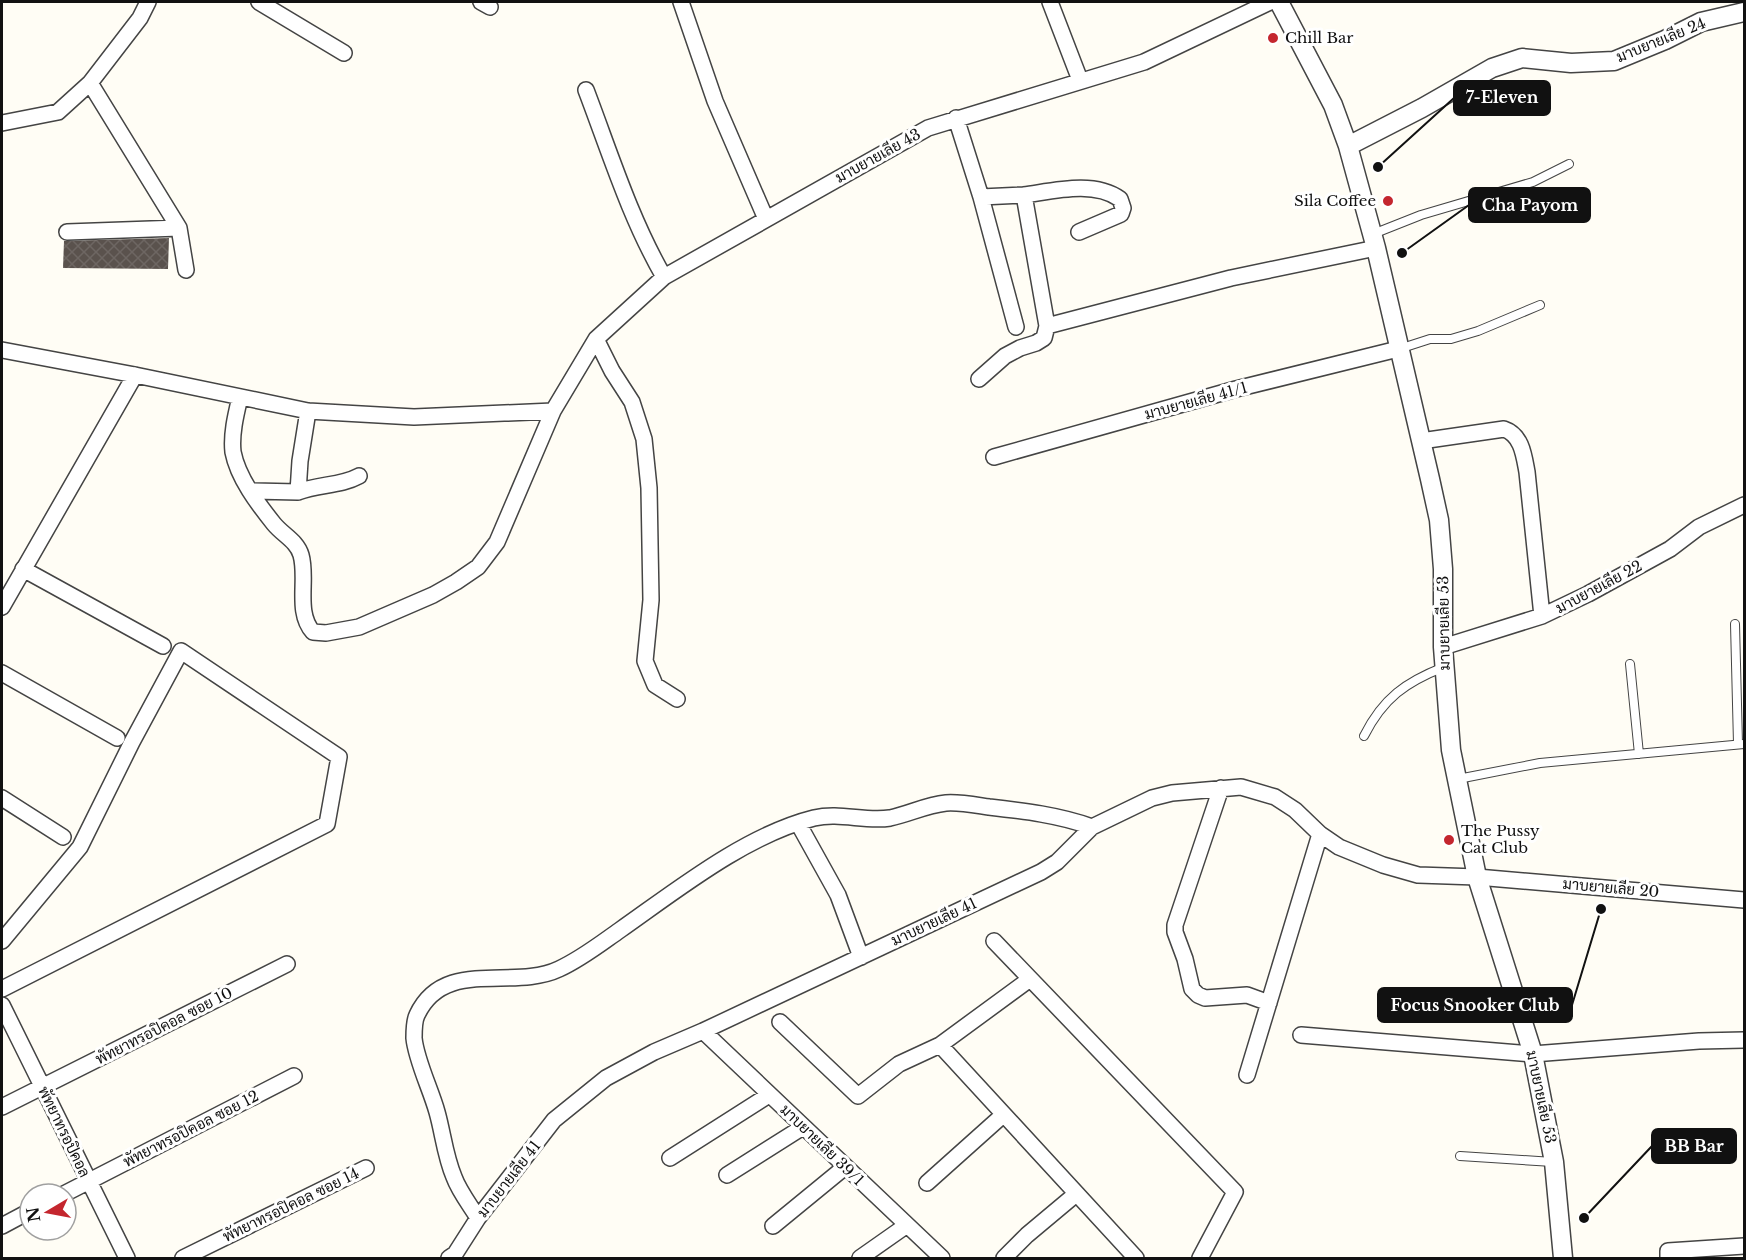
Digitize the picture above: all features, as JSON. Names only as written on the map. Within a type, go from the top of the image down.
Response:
[{"type":"street","points":[[2,123],[58,112],[90,83],[140,18],[148,2]]},
{"type":"street","points":[[259,2],[344,53]]},
{"type":"street","points":[[681,2],[715,101],[766,219]]},
{"type":"street","points":[[1050,2],[1080,80]]},
{"type":"street","name":"มาบยายเลีย 43","points":[[250,490],[275,526],[295,544],[301,555],[303,604],[308,627],[313,632],[326,633],[359,627],[433,595],[478,567],[497,542],[553,411],[596,339],[664,277],[928,128],[1144,62],[1270,2]]},
{"type":"street","name":"มาบยายเลีย 53","points":[[1279,2],[1333,105],[1348,146],[1374,241],[1439,520],[1443,569],[1444,667],[1451,750],[1477,877],[1533,1054],[1554,1162],[1563,1258]]},
{"type":"street","name":"มาบยายเลีย 24","points":[[1348,146],[1422,108],[1492,68],[1522,58],[1571,63],[1614,61],[1701,22],[1742,9]]},
{"type":"street","points":[[90,83],[178,228],[186,270]]},
{"type":"street","points":[[586,90],[637,224],[664,277]]},
{"type":"street","points":[[956,118],[981,197],[1016,327]]},
{"type":"street","points":[[981,197],[1083,189],[1107,192],[1120,199],[1122,208],[1120,214],[1079,232]]},
{"type":"street","points":[[979,380],[1005,356],[1044,338],[1047,326],[1024,195]]},
{"type":"street","points":[[67,232],[178,228]]},
{"type":"street","points":[[1047,326],[1374,241]]},
{"type":"street","points":[[596,339],[612,371],[632,402],[644,439],[649,488],[651,600],[645,661],[655,685],[677,699]]},
{"type":"street","name":"มาบยายเลีย 41/1","points":[[994,458],[1236,389],[1398,349]]},
{"type":"street","points":[[2,350],[308,411],[414,417],[553,411]]},
{"type":"street","points":[[2,607],[135,375]]},
{"type":"street","points":[[240,397],[234,420],[233,451],[250,490],[298,492],[313,486],[350,481],[359,476]]},
{"type":"street","points":[[298,492],[300,461],[308,411]]},
{"type":"street","points":[[1421,441],[1504,429],[1516,437],[1522,449],[1527,472],[1542,616]]},
{"type":"street","name":"มาบยายเลีย 22","points":[[1443,647],[1542,616],[1588,594],[1670,549],[1699,527],[1744,505]]},
{"type":"street","points":[[23,569],[164,646]]},
{"type":"street","points":[[2,941],[80,847],[132,742],[181,651],[339,757],[327,824],[2,989]]},
{"type":"street","points":[[2,673],[117,738]]},
{"type":"street","name":"มาบยายเลีย 41","points":[[456,1257],[478,1218],[554,1120],[606,1078],[654,1052],[704,1031],[1041,872],[1057,862],[1092,826],[1152,798],[1242,787],[1275,797],[1295,810],[1320,834],[1339,847],[1356,854],[1418,875],[1477,877]]},
{"type":"street","points":[[1221,788],[1175,925],[1175,932],[1185,959],[1191,989],[1198,995],[1205,998],[1247,995],[1269,1003]]},
{"type":"street","points":[[2,798],[63,837]]},
{"type":"street","points":[[478,1218],[454,1177],[414,1038],[415,1018],[425,1001],[436,990],[457,981],[539,975],[557,970],[587,953],[713,866],[754,842],[817,817],[845,816],[878,820],[903,815],[931,805],[948,803],[1058,817],[1092,826]]},
{"type":"street","points":[[798,823],[838,895],[861,957]]},
{"type":"street","points":[[1247,1074],[1320,834]]},
{"type":"street","name":"มาบยายเลีย 20","points":[[1477,877],[1744,900]]},
{"type":"street","points":[[994,941],[1235,1192],[1200,1258]]},
{"type":"street","name":"พัทยาทรอปิคอล ซอย 10","points":[[2,1107],[287,964]]},
{"type":"street","points":[[780,1022],[858,1096],[899,1064],[940,1045],[1030,978]]},
{"type":"street","name":"พัทยาทรอปิคอล","points":[[2,1005],[127,1258]]},
{"type":"street","name":"มาบยายเลีย 39/1","points":[[704,1031],[942,1258]]},
{"type":"street","points":[[1302,1035],[1533,1054],[1699,1041],[1744,1040]]},
{"type":"street","points":[[940,1045],[1136,1258]]},
{"type":"street","name":"พัทยาทรอปิคอล ซอย 12","points":[[78,1187],[294,1076]]},
{"type":"street","points":[[670,1158],[769,1095]]},
{"type":"street","points":[[927,1183],[1002,1115]]},
{"type":"street","points":[[727,1175],[803,1127]]},
{"type":"street","points":[[773,1226],[845,1167]]},
{"type":"street","name":"พัทยาทรอปิคอล ซอย 14","points":[[183,1258],[366,1168]]},
{"type":"street","points":[[1004,1258],[1027,1235],[1076,1194]]},
{"type":"street","points":[[2,1226],[18,1217]]},
{"type":"street","points":[[860,1258],[907,1225]]},
{"type":"street","points":[[1668,1258],[1668,1251],[1744,1246]]},
{"type":"lane","points":[[1374,241],[1420,215],[1533,182],[1569,164]]},
{"type":"lane","points":[[1398,349],[1430,339],[1451,339],[1478,331],[1540,305]]},
{"type":"lane","points":[[1458,779],[1540,764],[1742,744],[1735,624]]},
{"type":"lane","points":[[1630,664],[1639,754]]},
{"type":"lane","points":[[1364,736],[1374,715],[1398,691],[1421,676],[1444,667]]},
{"type":"lane","points":[[1460,1156],[1554,1162]]},
{"type":"building","points":[[169,238],[168,269],[63,268],[64,241]]},
{"type":"place","name":"Chill Bar","points":[[1273,38]]},
{"type":"place","name":"7-Eleven","points":[[1378,167]]},
{"type":"place","name":"Sila Coffee","points":[[1388,201]]},
{"type":"place","name":"Cha Payom","points":[[1402,253]]},
{"type":"place","name":"The Pussy Cat Club","points":[[1449,840]]},
{"type":"place","name":"Focus Snooker Club","points":[[1601,909]]},
{"type":"place","name":"BB Bar","points":[[1584,1218]]}]
